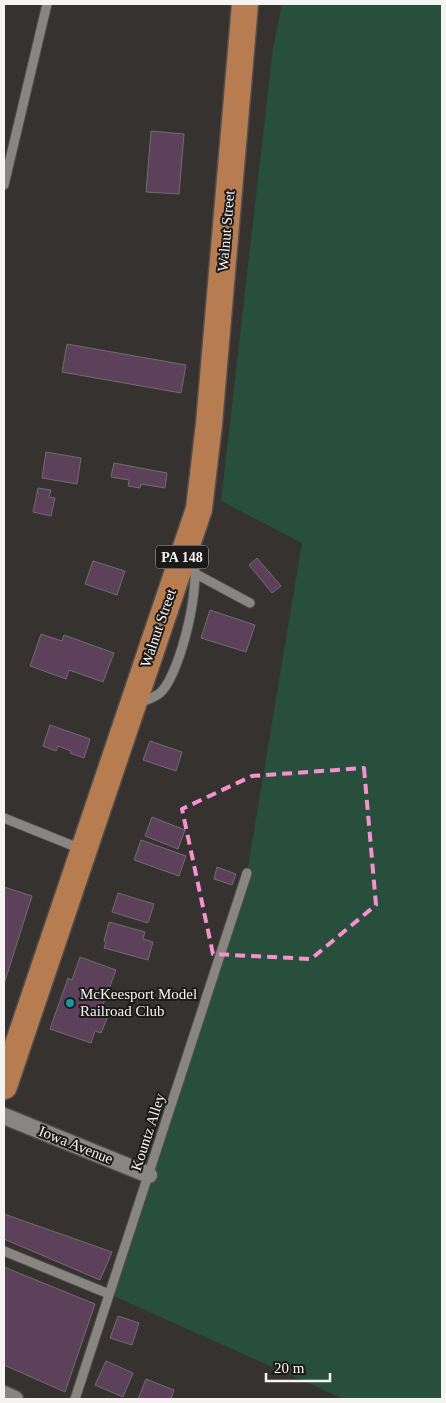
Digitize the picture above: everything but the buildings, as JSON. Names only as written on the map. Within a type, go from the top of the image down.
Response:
[{"type":"main road","name":"Walnut Street","points":[[4,1086],[198,509],[209,424],[245,4]]},
{"type":"street","name":"Iowa Avenue","points":[[4,1116],[149,1175]]},
{"type":"street","points":[[4,1394],[15,1399]]},
{"type":"lane","points":[[4,185],[47,4]]},
{"type":"lane","points":[[132,704],[161,693],[175,668],[193,608],[196,574],[194,558],[187,542]]},
{"type":"lane","points":[[196,574],[250,603]]},
{"type":"lane","points":[[4,818],[83,850]]},
{"type":"lane","name":"Kountz Alley","points":[[75,1399],[247,873]]},
{"type":"lane","points":[[4,1251],[109,1294]]},
{"type":"highlighted area","points":[[364,768],[376,905],[311,959],[213,954],[182,809],[252,776]]},
{"type":"green space","points":[[282,4],[442,4],[442,1399],[344,1399],[109,1294],[247,873],[302,543],[221,501],[273,48]]},
{"type":"place","name":"McKeesport Model Railroad Club","points":[[70,1003]]}]
